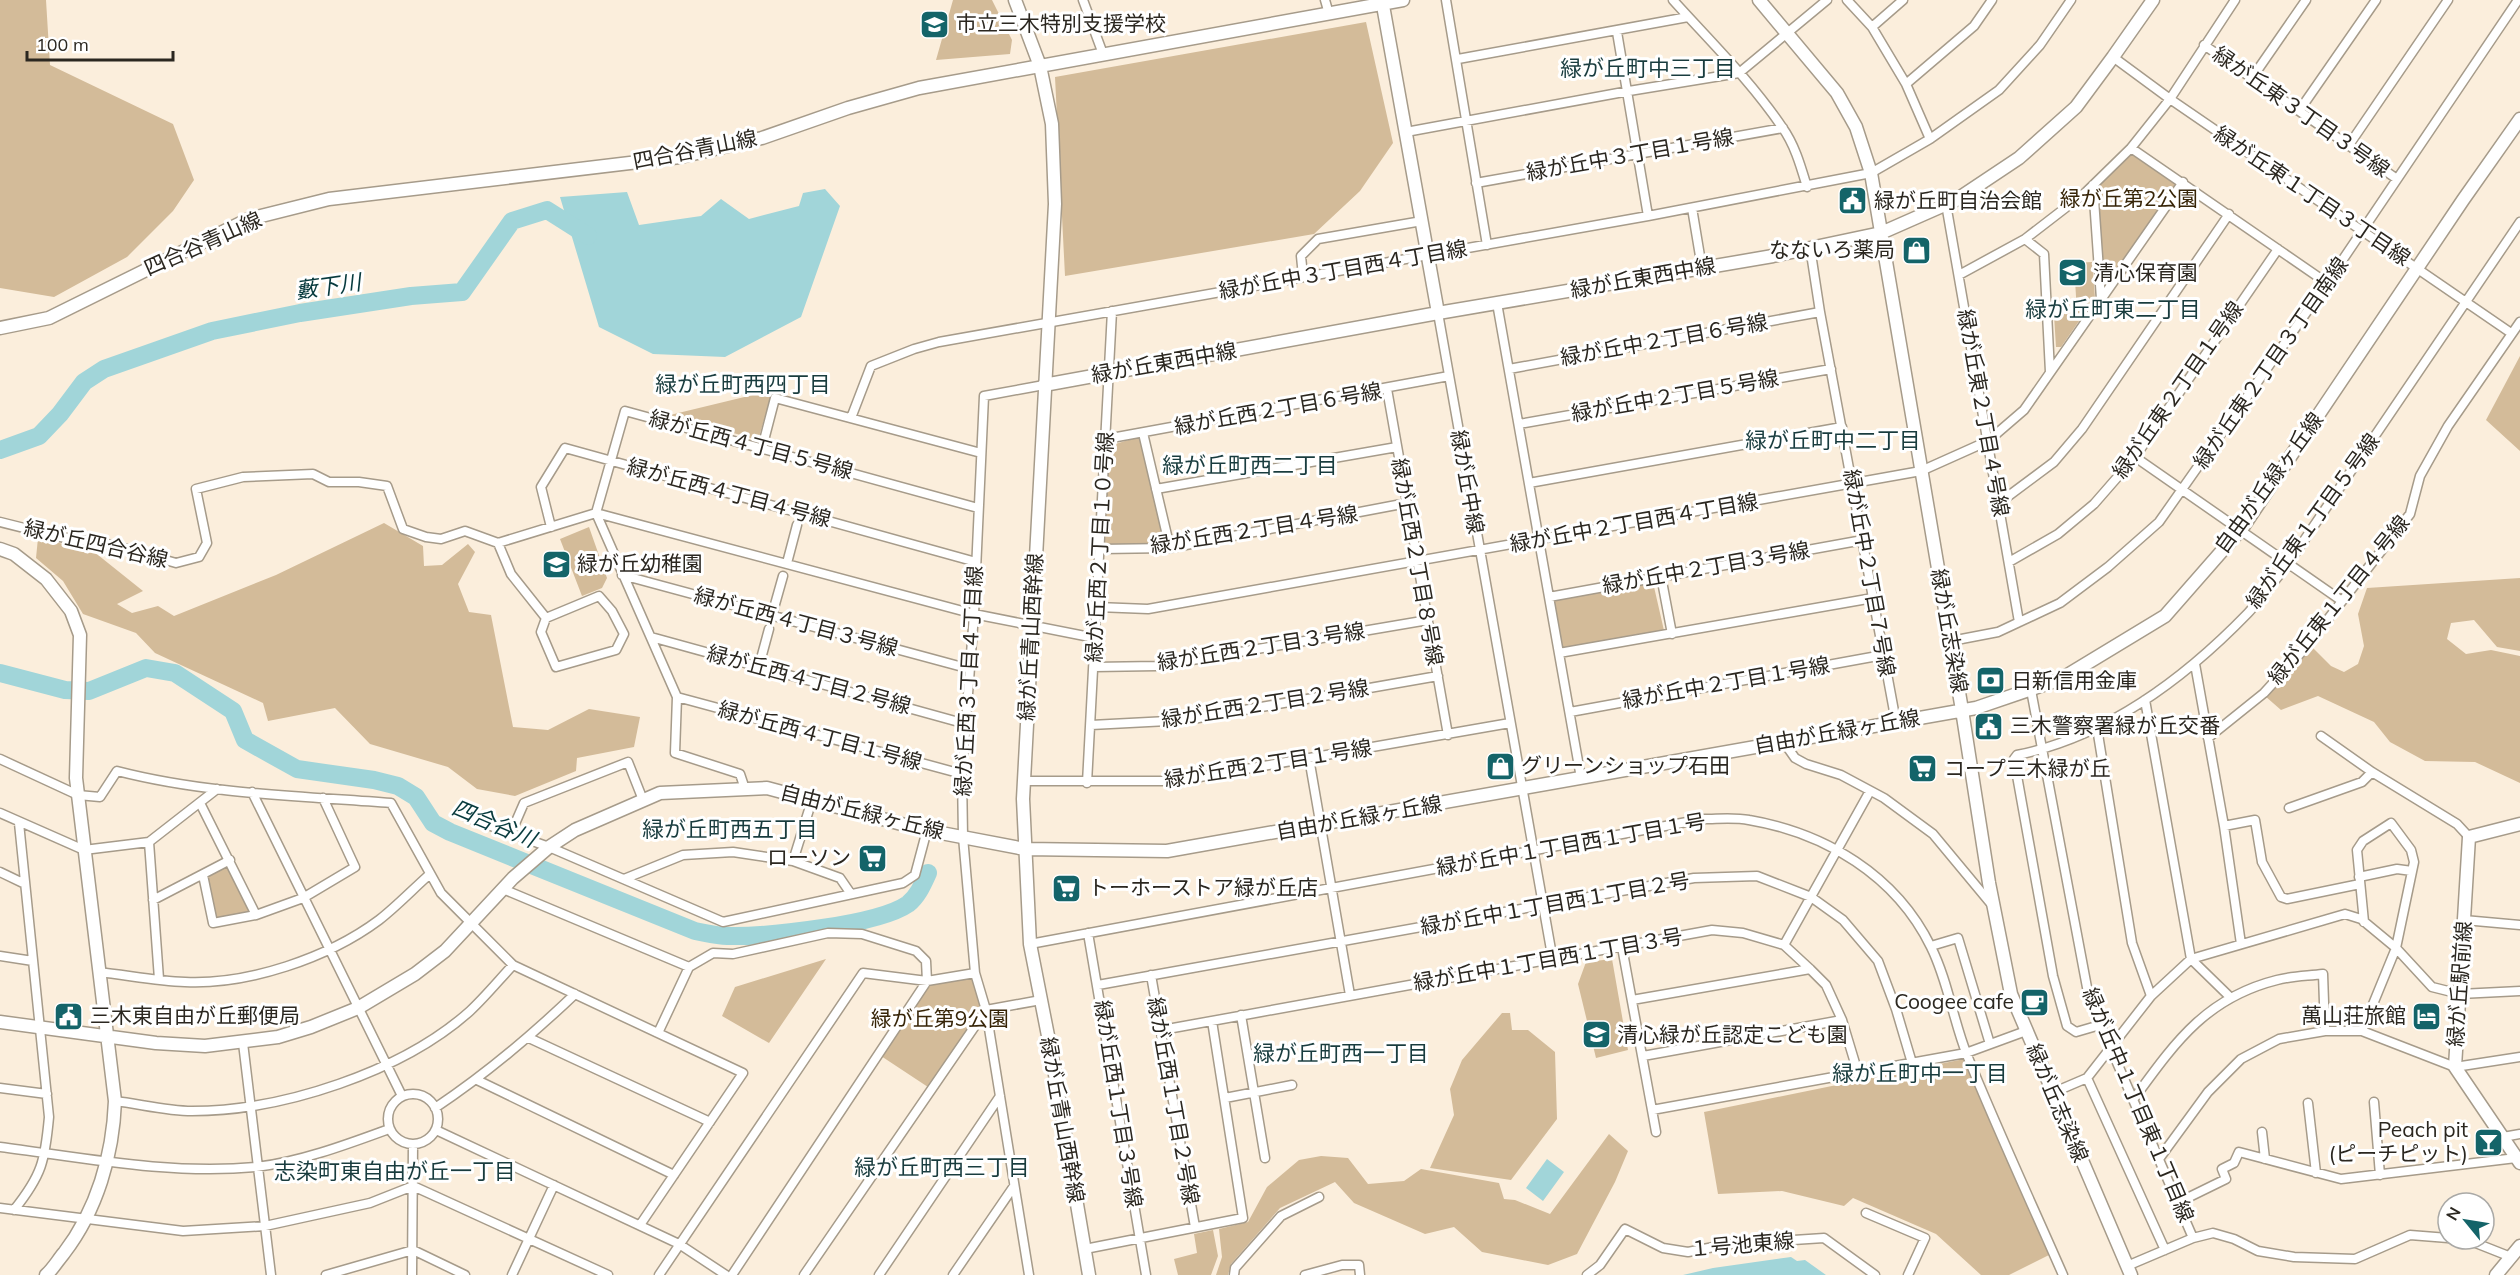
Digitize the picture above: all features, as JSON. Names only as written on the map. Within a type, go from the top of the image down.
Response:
[{"type":"street","name":"緑が丘青山西幹線","points":[[1015,0],[1040,66],[1052,124],[1055,204],[1024,781],[1030,944],[1089,1275]]},
{"type":"street","points":[[1083,0],[1103,54]]},
{"type":"street","points":[[1325,0],[1329,14]]},
{"type":"street","name":"四合谷青山線","points":[[0,328],[49,318],[249,219],[329,199],[680,157],[762,138],[848,108],[919,88],[1403,0]]},
{"type":"street","points":[[1446,0],[1458,59],[1487,245]]},
{"type":"street","points":[[1672,0],[1739,74],[1783,128],[1796,153],[1807,187]]},
{"type":"street","name":"緑が丘志染線","points":[[1759,0],[1837,93],[1856,127],[1872,173],[1994,908],[2011,994],[2129,1271]]},
{"type":"street","points":[[1406,132],[1629,91],[1739,74],[1827,0]]},
{"type":"street","points":[[1847,0],[1872,27],[1906,84],[1930,139]]},
{"type":"street","points":[[1872,27],[1903,0]]},
{"type":"street","points":[[1906,84],[1974,26],[1992,0]]},
{"type":"street","name":"緑が丘中３丁目西４丁目線","points":[[851,418],[871,366],[939,342],[1648,216],[1872,173],[1930,139],[1999,90],[2040,45],[2071,0]]},
{"type":"street","name":"緑が丘東西中線","points":[[1044,385],[1438,313],[1702,268],[1881,233],[1956,200],[2019,158],[2076,107],[2152,0]]},
{"type":"street","points":[[1959,274],[2025,239],[2093,185],[2131,148],[2170,99],[2235,0]]},
{"type":"street","points":[[2252,78],[2306,0]]},
{"type":"street","points":[[2299,111],[2376,0]]},
{"type":"street","points":[[2349,145],[2448,0]]},
{"type":"street","name":"緑が丘東２丁目３丁目南線","points":[[1951,641],[1998,632],[2060,603],[2108,567],[2159,522],[2327,283],[2518,0]]},
{"type":"street","name":"緑が丘中線","points":[[1383,2],[1553,961]]},
{"type":"street","points":[[1458,59],[1617,32],[1689,17]]},
{"type":"street","points":[[1617,32],[1629,91],[1636,153],[1648,216]]},
{"type":"street","name":"緑が丘東３丁目３号線","points":[[2204,45],[2397,179]]},
{"type":"street","name":"緑が丘東１丁目３丁目線","points":[[2113,57],[2170,99],[2511,333]]},
{"type":"street","name":"自由が丘緑ヶ丘線","points":[[0,1022],[106,1037],[205,1046],[278,1037],[334,1019],[358,1008],[415,974],[445,951],[513,878],[545,850],[574,830],[660,792],[767,788],[927,830],[1025,849],[1167,851],[1962,710],[2031,690],[2061,679],[2165,616],[2240,531],[2520,119]]},
{"type":"street","name":"緑が丘中３丁目１号線","points":[[1476,183],[1783,128]]},
{"type":"street","points":[[2131,148],[2327,283]]},
{"type":"street","name":"緑が丘中２丁目西４丁目線","points":[[1097,607],[1148,609],[1853,485],[1921,471],[1988,441],[2024,410],[2183,182]]},
{"type":"street","points":[[2093,185],[2101,299]]},
{"type":"street","name":"緑が丘東２丁目４号線","points":[[1946,204],[2019,622]]},
{"type":"street","points":[[1692,208],[1702,268]]},
{"type":"street","points":[[2000,503],[2054,462],[2082,429],[2229,214]]},
{"type":"street","points":[[1303,276],[1301,256],[1318,238],[1422,221]]},
{"type":"street","name":"緑が丘東１丁目５号線","points":[[2100,1025],[2076,1032],[2067,1026],[2053,976],[2014,759],[2018,755],[2042,750],[2097,728],[2145,700],[2195,664],[2249,612],[2288,564],[2520,222]]},
{"type":"street","points":[[2025,239],[2044,254],[2050,372]]},
{"type":"street","name":"緑が丘中２丁目７号線","points":[[1810,247],[1896,722]]},
{"type":"street","name":"緑が丘東２丁目１号線","points":[[2009,562],[2058,534],[2094,504],[2135,457],[2278,249]]},
{"type":"street","points":[[1497,303],[1581,778]]},
{"type":"street","name":"緑が丘西２丁目１０号線","points":[[1088,783],[1112,311]]},
{"type":"street","name":"緑が丘中２丁目６号線","points":[[1509,369],[1820,312]]},
{"type":"street","name":"緑が丘東１丁目４号線","points":[[2208,738],[2264,693],[2307,646],[2410,513],[2420,476],[2448,426],[2520,322]]},
{"type":"street","name":"緑が丘中２丁目５号線","points":[[1519,424],[1831,369]]},
{"type":"street","name":"緑が丘西２丁目６号線","points":[[1106,440],[1449,376]]},
{"type":"street","name":"緑が丘西３丁目４丁目線","points":[[1029,1275],[986,1010],[975,973],[963,837],[962,774],[974,614],[984,396],[1044,385]]},
{"type":"street","name":"緑が丘西２丁目８号線","points":[[1387,389],[1448,735]]},
{"type":"street","points":[[762,448],[775,398],[981,453]]},
{"type":"street","name":"緑が丘西４丁目５号線","points":[[596,513],[625,411],[978,508]]},
{"type":"street","points":[[1529,483],[1842,427]]},
{"type":"street","points":[[1143,433],[1170,548]]},
{"type":"street","points":[[1156,489],[1397,447]]},
{"type":"street","name":"緑が丘西４丁目４号線","points":[[551,527],[541,487],[566,448],[976,562]]},
{"type":"street","points":[[2135,457],[2342,601]]},
{"type":"street","name":"緑が丘四合谷線","points":[[0,522],[60,537],[114,545],[176,563],[199,557],[207,543],[196,489],[243,477],[313,474],[329,482],[359,482],[387,486],[403,529],[426,537],[441,538],[465,531],[498,543]]},
{"type":"street","name":"緑が丘西２丁目４号線","points":[[1101,549],[1170,548],[1407,503]]},
{"type":"street","points":[[546,618],[511,574],[498,543],[596,513],[974,614],[1095,638]]},
{"type":"street","points":[[596,513],[677,697],[675,753],[740,774],[745,789]]},
{"type":"street","points":[[787,563],[797,525]]},
{"type":"street","name":"緑が丘中２丁目３号線","points":[[1549,597],[1863,540]]},
{"type":"street","points":[[0,549],[14,554],[46,579],[71,611],[80,634],[76,778],[115,1101],[114,1126],[107,1161],[85,1219],[52,1274]]},
{"type":"street","name":"緑が丘西４丁目３号線","points":[[622,575],[970,669]]},
{"type":"street","points":[[772,615],[783,576]]},
{"type":"street","points":[[1661,576],[1672,634]]},
{"type":"street","points":[[599,596],[612,611],[624,634],[616,650],[556,667],[540,632],[546,618],[599,596]]},
{"type":"street","points":[[1559,653],[1873,598]]},
{"type":"street","name":"緑が丘西２丁目３号線","points":[[1094,667],[1157,666],[1428,620]]},
{"type":"street","points":[[759,666],[769,629]]},
{"type":"street","name":"緑が丘西４丁目２号線","points":[[651,637],[966,724]]},
{"type":"street","name":"緑が丘中２丁目１号線","points":[[1570,712],[1883,655]]},
{"type":"street","points":[[2195,664],[2224,826],[2241,944]]},
{"type":"street","name":"緑が丘西２丁目２号線","points":[[1091,725],[1187,720],[1438,676]]},
{"type":"street","name":"緑が丘中１丁目東１丁目線","points":[[2031,690],[2089,998],[2193,1238],[2165,1250],[2129,1271]]},
{"type":"street","name":"緑が丘西４丁目１号線","points":[[677,697],[962,774]]},
{"type":"street","points":[[2145,700],[2191,959],[2231,998]]},
{"type":"street","name":"緑が丘西２丁目１号線","points":[[1024,781],[1088,783],[1177,781],[1510,723]]},
{"type":"street","points":[[2097,728],[2132,943],[2151,996]]},
{"type":"street","points":[[2321,736],[2372,772],[2457,824],[2469,837],[2520,824]]},
{"type":"street","points":[[1784,741],[1795,758],[1806,764],[1841,775],[1870,791],[1933,834],[1994,908]]},
{"type":"street","points":[[1309,758],[1350,995]]},
{"type":"street","points":[[0,759],[78,795],[100,797],[117,771],[144,778],[217,789],[391,803],[441,893],[513,965],[743,1073],[640,1225]]},
{"type":"street","points":[[511,833],[524,803],[628,762],[643,800]]},
{"type":"street","points":[[2289,808],[2361,782],[2372,772]]},
{"type":"street","points":[[0,813],[84,850],[149,842],[217,789]]},
{"type":"street","points":[[1784,945],[1870,791]]},
{"type":"street","points":[[252,792],[402,1096]]},
{"type":"street","points":[[203,875],[213,923],[256,915],[303,898],[355,867],[323,798]]},
{"type":"street","points":[[793,861],[812,800]]},
{"type":"street","points":[[200,803],[256,915]]},
{"type":"street","points":[[465,817],[511,833],[545,850],[624,879],[723,922],[903,883],[915,875],[927,830]]},
{"type":"street","name":"緑が丘中１丁目西１丁目１号","points":[[1030,944],[1704,819],[1746,819],[1788,828],[1838,849],[1877,876],[1910,913],[1931,946],[1966,1053],[2063,1275]]},
{"type":"street","points":[[2224,826],[2255,820],[2262,862],[2281,897],[2287,899],[2397,869],[2412,871]]},
{"type":"street","points":[[14,1210],[34,1185],[46,1153],[49,1117],[19,823]]},
{"type":"street","points":[[2362,1031],[2396,948],[2414,862],[2411,850],[2391,823],[2363,841],[2357,850],[2364,922]]},
{"type":"street","name":"緑が丘駅前線","points":[[2469,837],[2455,1067],[2518,1161]]},
{"type":"street","points":[[149,842],[159,979]]},
{"type":"street","points":[[624,879],[683,855],[733,852],[793,861],[840,878],[851,894]]},
{"type":"street","points":[[153,900],[230,860]]},
{"type":"street","points":[[0,872],[25,884]]},
{"type":"street","points":[[98,972],[186,982],[234,981],[278,969],[330,949],[379,920],[430,874]]},
{"type":"street","name":"緑が丘中１丁目西１丁目２号","points":[[1098,985],[1694,878],[1757,876],[1811,897],[1843,920],[1878,961],[1896,1009],[1912,1063]]},
{"type":"street","points":[[503,889],[688,968]]},
{"type":"street","points":[[2052,1093],[2087,1078],[2151,996],[2191,959],[2345,914],[2364,922],[2396,948],[2432,987],[2460,993],[2520,991]]},
{"type":"street","points":[[2464,920],[2520,925]]},
{"type":"street","name":"緑が丘中１丁目西１丁目３号","points":[[1162,1030],[1553,961],[1712,930],[1743,933],[1784,945],[1810,969],[1826,985],[1842,1020],[1858,1073]]},
{"type":"street","points":[[658,1033],[688,968],[713,953],[733,954],[828,933],[862,934],[916,951],[926,961],[927,981],[732,1275]]},
{"type":"street","name":"緑が丘西１丁目３号線","points":[[1088,933],[1146,1275]]},
{"type":"street","points":[[1931,946],[1958,938],[1990,1044]]},
{"type":"street","points":[[1622,947],[1656,1132]]},
{"type":"street","points":[[0,956],[33,961]]},
{"type":"street","points":[[115,1101],[191,1111],[250,1106],[318,1092],[386,1064],[428,1041],[469,1012],[513,965]]},
{"type":"street","points":[[1632,1000],[1810,969]]},
{"type":"street","points":[[659,1275],[863,973],[927,981],[975,973]]},
{"type":"street","points":[[2133,1100],[2178,1039],[2206,1013],[2231,998],[2277,980],[2323,974],[2325,1031]]},
{"type":"street","name":"緑が丘西１丁目２号線","points":[[1151,975],[1196,1227]]},
{"type":"street","points":[[435,1108],[477,1080],[529,1038],[575,994]]},
{"type":"street","points":[[804,1275],[986,1010],[1041,1000]]},
{"type":"street","points":[[1241,1016],[1265,1158]]},
{"type":"street","points":[[1643,1056],[1842,1020]]},
{"type":"street","points":[[1085,1249],[1243,1218],[1212,1021]]},
{"type":"street","points":[[1652,1110],[1966,1053],[2026,1031]]},
{"type":"street","points":[[2158,1159],[2208,1092],[2241,1059],[2279,1039],[2325,1031],[2362,1031],[2455,1067],[2520,1057]]},
{"type":"street","points":[[529,1038],[710,1122]]},
{"type":"street","points":[[243,1043],[271,1275]]},
{"type":"street","points":[[2087,1078],[2165,1250]]},
{"type":"street","points":[[477,1080],[674,1175]]},
{"type":"street","points":[[1224,1098],[1292,1085]]},
{"type":"street","points":[[0,1088],[47,1094]]},
{"type":"street","points":[[413,1093],[422,1095],[429,1099],[435,1108],[438,1122],[436,1130],[424,1142],[413,1144],[400,1141],[389,1128],[388,1112],[391,1104],[402,1096],[413,1093]]},
{"type":"street","points":[[879,1275],[1000,1096]]},
{"type":"street","points":[[2308,1102],[2316,1173]]},
{"type":"street","points":[[2374,1102],[2380,1175]]},
{"type":"street","points":[[0,1147],[164,1168],[258,1167],[331,1150],[389,1128]]},
{"type":"street","points":[[436,1130],[679,1244],[726,1275]]},
{"type":"street","points":[[2262,1132],[2265,1159]]},
{"type":"street","points":[[2503,1137],[2520,1134]]},
{"type":"street","points":[[412,1275],[413,1144]]},
{"type":"street","points":[[2178,1203],[2226,1179],[2222,1169],[2234,1163],[2239,1152],[2341,1179],[2518,1161]]},
{"type":"street","points":[[512,1275],[554,1185]]},
{"type":"street","points":[[0,1208],[183,1231],[265,1226],[370,1203],[413,1186],[608,1275]]},
{"type":"street","points":[[953,1275],[1014,1186]]},
{"type":"street","points":[[1234,1275],[1236,1268],[1281,1216],[1318,1197]]},
{"type":"street","points":[[1866,1213],[1925,1238],[1908,1275]]},
{"type":"street","name":"１号池東線","points":[[1587,1275],[1600,1265],[1625,1229],[1663,1248],[1688,1252],[1730,1244],[1824,1238],[1875,1275]]},
{"type":"street","points":[[2193,1238],[2213,1233],[2234,1239],[2258,1251],[2294,1257],[2355,1259],[2410,1235],[2436,1237]]},
{"type":"street","points":[[2496,1275],[2520,1246]]},
{"type":"street","points":[[326,1275],[413,1250],[465,1275]]},
{"type":"street","points":[[2496,1251],[2511,1257]]},
{"type":"street","points":[[1305,1275],[1342,1265],[1359,1265],[1360,1275]]},
{"type":"green space","points":[[0,0],[46,0],[50,65],[173,124],[194,180],[173,211],[127,257],[54,297],[0,288]]},
{"type":"green space","points":[[953,0],[992,0],[1012,40],[1010,54],[936,60]]},
{"type":"green space","points":[[1366,22],[1393,143],[1360,191],[1314,234],[1065,276],[1055,77]]},
{"type":"green space","name":"緑が丘第2公園","points":[[2131,148],[2183,182],[2101,299],[2093,185]]},
{"type":"green space","points":[[2092,262],[2095,298],[2061,347],[2056,347],[2054,315],[2077,313],[2074,263]]},
{"type":"green space","points":[[2520,356],[2520,451],[2486,420]]},
{"type":"green space","points":[[773,390],[758,440],[670,415]]},
{"type":"green space","points":[[1138,437],[1142,439],[1165,539],[1163,544],[1108,546],[1105,543],[1109,446]]},
{"type":"green space","points":[[384,523],[423,546],[424,566],[442,565],[468,544],[475,552],[458,584],[469,612],[491,615],[513,727],[548,730],[589,709],[640,717],[634,747],[577,758],[576,771],[515,796],[477,789],[448,767],[370,744],[335,708],[268,721],[263,703],[155,653],[136,633],[83,614],[63,581],[36,558],[38,538],[93,551],[143,591],[117,604],[132,613],[158,606],[174,616],[276,575]]},
{"type":"green space","points":[[589,527],[607,578],[602,588],[582,596],[560,539]]},
{"type":"green space","points":[[1652,578],[1665,635],[1559,653],[1549,597]]},
{"type":"green space","points":[[2520,578],[2520,651],[2497,647],[2474,620],[2451,623],[2447,639],[2466,654],[2491,650],[2520,656],[2520,783],[2475,762],[2425,761],[2390,742],[2374,722],[2318,696],[2281,710],[2265,696],[2313,648],[2331,666],[2344,672],[2358,664],[2364,646],[2358,614],[2367,588]]},
{"type":"green space","points":[[226,866],[250,909],[248,912],[217,918],[214,916],[208,876]]},
{"type":"green space","points":[[826,959],[769,1043],[722,1016],[735,987]]},
{"type":"green space","points":[[1612,959],[1628,1050],[1596,1058],[1578,984],[1586,962]]},
{"type":"green space","name":"緑が丘第9公園","points":[[975,973],[986,1010],[931,1089],[878,1054],[927,981]]},
{"type":"green space","points":[[1502,1013],[1510,1013],[1512,1030],[1528,1030],[1555,1052],[1557,1119],[1511,1180],[1430,1168],[1454,1115],[1450,1089],[1462,1060]]},
{"type":"green space","points":[[1964,1059],[2049,1255],[2009,1275],[1981,1275],[1936,1234],[1853,1198],[1844,1206],[1782,1191],[1718,1194],[1704,1112]]},
{"type":"green space","points":[[1609,1134],[1628,1151],[1615,1182],[1577,1254],[1548,1265],[1482,1252],[1454,1227],[1425,1234],[1354,1203],[1335,1182],[1280,1208],[1231,1264],[1228,1275],[1216,1275],[1222,1257],[1219,1229],[1248,1222],[1267,1187],[1299,1160],[1321,1156],[1348,1158],[1368,1184],[1404,1181],[1421,1169],[1499,1183],[1504,1199],[1515,1200],[1550,1214]]},
{"type":"green space","points":[[1213,1230],[1218,1256],[1211,1275],[1178,1275],[1174,1259],[1197,1253],[1194,1234]]},
{"type":"water","points":[[825,189],[840,206],[801,317],[725,357],[653,354],[599,327],[560,197],[627,192],[639,225],[701,216],[721,199],[749,219],[799,206],[803,193]]},
{"type":"water","points":[[1547,1159],[1564,1172],[1543,1201],[1526,1188]]},
{"type":"water","points":[[1791,1257],[1797,1261],[1805,1260],[1826,1275],[1683,1275],[1713,1268]]},
{"type":"waterway","name":"藪下川","points":[[0,450],[39,436],[60,414],[84,382],[104,369],[212,331],[300,313],[411,296],[462,292],[512,221],[547,210],[588,236]]},
{"type":"waterway","name":"四合谷川","points":[[0,673],[65,690],[89,691],[146,668],[175,673],[233,711],[245,740],[297,769],[374,780],[398,786],[416,797],[433,823],[450,832],[695,931],[723,936],[745,936],[793,932],[873,918],[912,901],[928,873]]},
{"type":"place","name":"市立三木特別支援学校","points":[[935,24]]},
{"type":"place","name":"緑が丘町自治会館","points":[[1853,201]]},
{"type":"place","name":"なないろ薬局","points":[[1916,250]]},
{"type":"place","name":"清心保育園","points":[[2072,273]]},
{"type":"place","name":"緑が丘幼稚園","points":[[556,564]]},
{"type":"place","name":"日新信用金庫","points":[[1990,681]]},
{"type":"place","name":"三木警察署緑が丘交番","points":[[1989,726]]},
{"type":"place","name":"グリーンショップ石田","points":[[1500,766]]},
{"type":"place","name":"コープ三木緑が丘","points":[[1923,769]]},
{"type":"place","name":"ローソン","points":[[872,858]]},
{"type":"place","name":"トーホーストア緑が丘店","points":[[1067,888]]},
{"type":"place","name":"Coogee cafe","points":[[2035,1002]]},
{"type":"place","name":"三木東自由が丘郵便局","points":[[69,1016]]},
{"type":"place","name":"萬山荘旅館","points":[[2427,1016]]},
{"type":"place","name":"清心緑が丘認定こども園","points":[[1596,1035]]},
{"type":"place","name":"Peach pit (ピーチピット)","points":[[2489,1142]]},
{"type":"district","name":"緑が丘町中三丁目","points":[[1648,68]]},
{"type":"district","name":"緑が丘町東二丁目","points":[[2113,309]]},
{"type":"district","name":"緑が丘町西四丁目","points":[[743,384]]},
{"type":"district","name":"緑が丘町中二丁目","points":[[1833,440]]},
{"type":"district","name":"緑が丘町西二丁目","points":[[1250,465]]},
{"type":"district","name":"緑が丘町西五丁目","points":[[730,829]]},
{"type":"district","name":"緑が丘町西一丁目","points":[[1341,1053]]},
{"type":"district","name":"緑が丘町中一丁目","points":[[1920,1073]]},
{"type":"district","name":"緑が丘町西三丁目","points":[[942,1167]]},
{"type":"district","name":"志染町東自由が丘一丁目","points":[[395,1171]]}]
